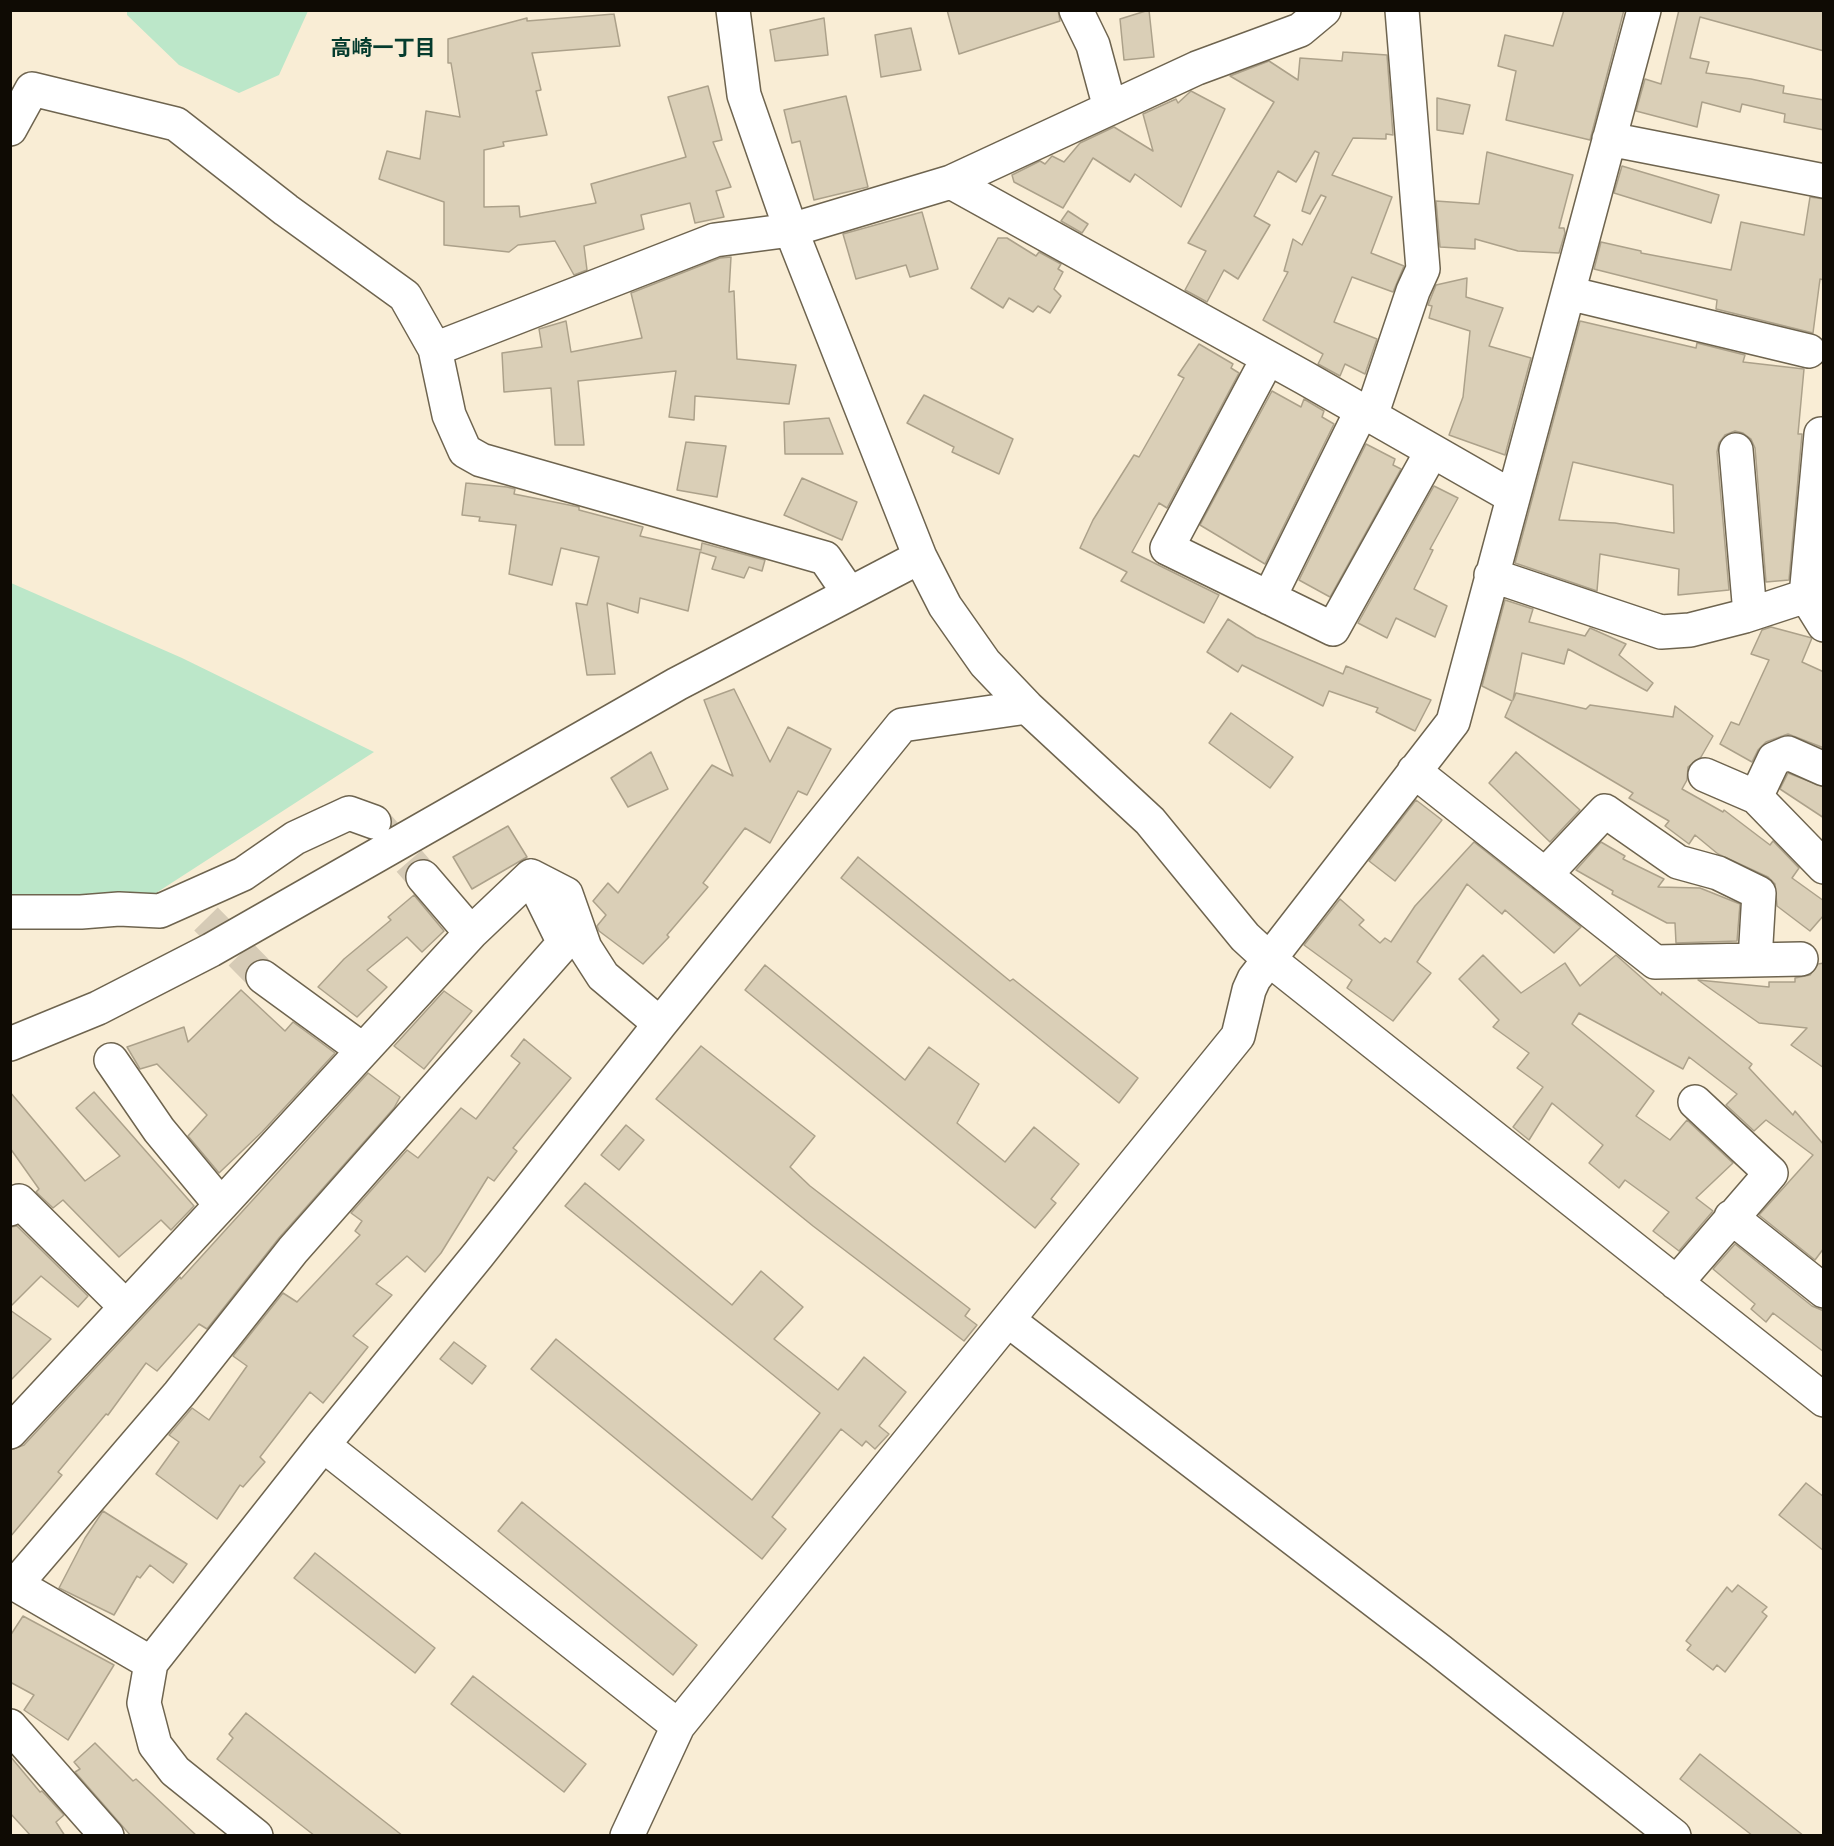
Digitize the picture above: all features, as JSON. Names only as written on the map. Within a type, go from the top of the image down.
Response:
[{"type":"street","points":[[733,10],[744,95],[791,230],[920,557],[945,606],[985,663],[1027,707],[1150,821],[1245,937],[1270,960],[1824,1400]]},
{"type":"street","points":[[1076,10],[1093,45],[1110,108]]},
{"type":"street","points":[[435,349],[715,240],[791,230],[951,182],[1197,68],[1300,30],[1324,10]]},
{"type":"street","points":[[1269,598],[1367,413],[1423,269],[1402,10]]},
{"type":"street","points":[[627,1836],[678,1726],[1238,1036],[1251,984],[1453,722],[1644,10]]},
{"type":"street","points":[[10,129],[21,84],[176,124],[286,210],[405,296],[435,349],[448,415],[465,451],[481,460],[825,558],[849,593]]},
{"type":"street","points":[[1609,138],[1824,181]]},
{"type":"street","points":[[951,182],[1268,357],[1513,497]]},
{"type":"street","points":[[1568,293],[1809,351]]},
{"type":"street","points":[[1268,357],[1167,548],[1333,629],[1432,450]]},
{"type":"street","points":[[1821,434],[1815,592],[1824,625]]},
{"type":"street","points":[[1736,450],[1750,614]]},
{"type":"street","points":[[10,1044],[98,1008],[211,950],[677,684],[920,557]]},
{"type":"street","points":[[1491,575],[1661,632],[1690,630],[1750,614],[1815,592]]},
{"type":"street","points":[[256,1836],[175,1771],[155,1745],[144,1703],[151,1663],[660,1024],[902,725],[1027,707]]},
{"type":"street","points":[[1756,797],[1774,759],[1788,753],[1824,769]]},
{"type":"street","points":[[1414,771],[1654,962],[1801,959]]},
{"type":"street","points":[[1705,776],[1756,797],[1824,867]]},
{"type":"street","points":[[1545,875],[1605,811],[1678,862],[1718,873],[1759,893],[1755,960]]},
{"type":"street","points":[[10,912],[197,909],[295,838],[349,813],[374,822]]},
{"type":"street","points":[[531,876],[566,894],[585,948],[603,976],[660,1024]]},
{"type":"street","points":[[10,1432],[471,933],[531,876]]},
{"type":"street","points":[[151,1663],[13,1582],[179,1394],[293,1250],[564,943],[531,876]]},
{"type":"street","points":[[423,877],[471,933]]},
{"type":"street","points":[[263,978],[363,1050]]},
{"type":"street","points":[[111,1060],[159,1130],[221,1205]]},
{"type":"street","points":[[1676,1283],[1771,1173],[1695,1102]]},
{"type":"street","points":[[10,1209],[19,1201],[126,1307]]},
{"type":"street","points":[[1731,1217],[1824,1292]]},
{"type":"street","points":[[1009,1321],[1439,1650],[1674,1836]]},
{"type":"street","points":[[323,1445],[678,1726]]},
{"type":"street","points":[[10,1726],[107,1836]]},
{"type":"green space","points":[[127,10],[308,11],[279,75],[239,93],[179,65],[127,15]]},
{"type":"green space","points":[[11,583],[182,658],[374,752],[105,926],[11,904]]},
{"type":"building","points":[[947,10],[1058,10],[1060,21],[959,54]]},
{"type":"building","points":[[1149,10],[1154,57],[1124,60],[1120,19]]},
{"type":"building","points":[[1564,10],[1624,10],[1590,140],[1506,120],[1516,71],[1498,66],[1505,35],[1553,46]]},
{"type":"building","points":[[1679,10],[1824,10],[1824,51],[1700,17],[1690,58],[1709,62],[1706,73],[1784,86],[1783,93],[1824,100],[1824,130],[1784,122],[1785,114],[1742,104],[1740,112],[1702,102],[1697,127],[1636,111],[1645,79],[1661,84]]},
{"type":"building","points":[[614,14],[620,46],[532,53],[541,90],[536,91],[547,135],[503,142],[504,146],[484,150],[484,207],[519,206],[520,217],[596,203],[591,184],[686,157],[668,97],[708,86],[722,140],[713,142],[731,187],[716,191],[724,217],[695,223],[690,203],[641,215],[644,229],[584,246],[587,270],[574,275],[555,241],[518,245],[509,252],[444,245],[444,202],[379,179],[387,151],[420,159],[426,111],[460,117],[451,63],[448,63],[448,39],[527,18],[527,21]]},
{"type":"building","points":[[824,18],[828,55],[775,61],[770,30]]},
{"type":"building","points":[[911,28],[921,70],[881,77],[875,35]]},
{"type":"building","points":[[1343,52],[1387,55],[1393,135],[1386,134],[1386,139],[1353,138],[1332,175],[1392,197],[1371,253],[1404,266],[1393,292],[1352,277],[1334,322],[1377,339],[1365,374],[1345,364],[1340,376],[1318,364],[1323,354],[1263,320],[1288,272],[1284,271],[1293,239],[1302,245],[1326,197],[1321,195],[1310,214],[1302,211],[1319,153],[1315,151],[1296,182],[1278,171],[1254,216],[1270,225],[1238,279],[1224,270],[1207,302],[1185,290],[1206,251],[1188,243],[1274,102],[1230,76],[1269,61],[1298,80],[1300,58],[1342,61]]},
{"type":"building","points":[[1191,91],[1225,109],[1181,207],[1135,174],[1130,182],[1093,158],[1063,208],[1014,182],[1012,175],[1040,161],[1045,164],[1052,156],[1064,162],[1080,143],[1114,127],[1153,151],[1143,114],[1176,99],[1178,103]]},
{"type":"building","points":[[846,96],[868,187],[814,200],[800,141],[792,143],[784,110]]},
{"type":"building","points":[[1437,98],[1470,105],[1463,134],[1437,130]]},
{"type":"building","points":[[1487,152],[1573,175],[1559,228],[1564,228],[1565,233],[1559,253],[1518,251],[1475,239],[1475,249],[1440,247],[1436,201],[1479,204]]},
{"type":"building","points":[[1622,166],[1719,195],[1711,223],[1614,193]]},
{"type":"building","points":[[1810,197],[1824,199],[1824,280],[1820,279],[1813,333],[1716,309],[1717,300],[1594,269],[1601,242],[1641,251],[1641,253],[1731,270],[1741,222],[1804,235]]},
{"type":"building","points":[[1068,211],[1088,224],[1082,233],[1061,221]]},
{"type":"building","points":[[922,212],[938,269],[910,277],[906,265],[856,279],[843,234]]},
{"type":"building","points":[[998,238],[1007,238],[1036,256],[1039,252],[1061,264],[1058,269],[1063,272],[1054,289],[1061,296],[1050,313],[1038,306],[1033,312],[1009,298],[1003,308],[971,288]]},
{"type":"building","points":[[731,257],[729,292],[734,291],[737,359],[796,365],[789,404],[695,396],[694,420],[669,417],[676,371],[578,381],[584,445],[555,445],[551,388],[504,392],[502,353],[542,347],[539,329],[566,321],[571,352],[642,338],[631,293],[720,258]]},
{"type":"building","points":[[1467,278],[1466,297],[1503,308],[1489,346],[1531,358],[1505,455],[1449,435],[1463,397],[1470,331],[1429,318],[1432,306],[1428,305],[1436,285]]},
{"type":"building","points":[[1580,321],[1696,348],[1697,343],[1745,355],[1743,362],[1804,369],[1798,434],[1802,434],[1789,580],[1766,582],[1755,448],[1751,439],[1735,431],[1725,435],[1719,443],[1717,452],[1729,590],[1678,595],[1679,569],[1600,554],[1597,591],[1515,563]],"holes":[[[1573,462],[1673,485],[1674,533],[1615,523],[1559,520]]]},
{"type":"building","points":[[1199,344],[1233,364],[1231,368],[1239,373],[1167,508],[1159,503],[1132,552],[1219,595],[1204,623],[1121,581],[1127,572],[1080,548],[1093,520],[1134,455],[1139,457],[1184,378],[1178,375]]},
{"type":"building","points":[[1272,391],[1301,407],[1304,399],[1324,411],[1322,417],[1334,424],[1265,564],[1200,525]]},
{"type":"building","points":[[924,395],[1013,439],[999,474],[952,452],[954,447],[907,423]]},
{"type":"building","points":[[829,418],[843,454],[785,454],[784,422]]},
{"type":"building","points":[[686,442],[726,446],[717,497],[677,490]]},
{"type":"building","points":[[1366,444],[1395,459],[1393,465],[1401,469],[1330,597],[1299,580]]},
{"type":"building","points":[[802,478],[857,502],[842,540],[784,515]]},
{"type":"building","points":[[466,483],[507,487],[515,489],[514,494],[579,507],[579,510],[643,527],[640,536],[701,550],[702,543],[765,560],[762,571],[749,567],[744,578],[712,569],[716,557],[700,552],[688,611],[640,598],[638,613],[607,603],[615,674],[587,675],[576,603],[587,605],[599,557],[561,548],[552,585],[509,574],[516,525],[479,521],[480,517],[462,515]]},
{"type":"building","points":[[1434,486],[1458,498],[1430,549],[1433,550],[1414,589],[1447,606],[1435,637],[1396,618],[1387,638],[1358,623]]},
{"type":"building","points":[[1505,600],[1533,609],[1529,622],[1585,636],[1590,628],[1626,644],[1619,655],[1653,683],[1647,691],[1568,649],[1564,664],[1522,653],[1513,700],[1516,693],[1586,709],[1590,705],[1673,717],[1675,706],[1713,736],[1701,757],[1688,767],[1687,780],[1682,789],[1723,812],[1724,810],[1770,845],[1773,841],[1799,868],[1792,878],[1824,901],[1824,915],[1810,931],[1777,906],[1775,884],[1768,877],[1718,854],[1695,835],[1689,844],[1665,826],[1669,821],[1629,798],[1633,793],[1505,717],[1512,701],[1482,686]]},
{"type":"building","points":[[1228,619],[1256,637],[1343,674],[1346,666],[1431,700],[1415,731],[1376,712],[1378,708],[1329,691],[1323,706],[1242,665],[1238,672],[1207,652]]},
{"type":"building","points":[[1771,627],[1812,638],[1802,662],[1824,672],[1824,748],[1788,734],[1766,742],[1758,750],[1752,762],[1720,744],[1731,722],[1739,725],[1769,660],[1751,654],[1762,630]]},
{"type":"building","points":[[734,689],[770,762],[788,727],[831,749],[807,795],[798,791],[770,843],[745,828],[703,883],[708,887],[667,935],[669,937],[643,964],[599,931],[597,926],[606,915],[593,901],[608,883],[618,893],[712,765],[733,776],[704,700]]},
{"type":"building","points":[[1231,713],[1293,757],[1270,788],[1209,743]]},
{"type":"building","points":[[651,752],[668,789],[628,807],[611,778]]},
{"type":"building","points":[[1516,752],[1580,810],[1550,842],[1489,783]]},
{"type":"building","points":[[1788,773],[1824,787],[1824,818],[1780,789]]},
{"type":"building","points":[[1416,800],[1442,820],[1395,881],[1369,861]]},
{"type":"building","points":[[508,826],[527,857],[472,889],[453,857]]},
{"type":"building","points":[[1474,842],[1581,927],[1554,953],[1505,910],[1502,914],[1467,884],[1417,962],[1431,973],[1393,1021],[1347,988],[1352,980],[1304,945],[1340,899],[1364,920],[1359,925],[1380,943],[1385,938],[1391,942],[1415,906]]},
{"type":"building","points":[[1601,842],[1625,856],[1623,859],[1664,879],[1658,887],[1700,888],[1740,904],[1737,941],[1676,943],[1675,923],[1667,923],[1612,894],[1613,891],[1576,870]]},
{"type":"building","points":[[858,857],[1010,981],[1013,979],[1138,1078],[1119,1103],[841,878]]},
{"type":"building","points":[[414,895],[444,931],[422,952],[407,937],[367,970],[387,987],[357,1017],[318,987],[344,959],[391,920],[388,917]]},
{"type":"building","points":[[1483,955],[1521,993],[1565,963],[1580,986],[1616,955],[1661,995],[1662,992],[1752,1064],[1749,1068],[1793,1115],[1795,1111],[1824,1145],[1824,1248],[1815,1260],[1759,1215],[1813,1155],[1766,1120],[1754,1131],[1726,1105],[1737,1094],[1689,1057],[1683,1069],[1579,1013],[1572,1024],[1654,1091],[1636,1116],[1670,1140],[1687,1120],[1733,1163],[1696,1198],[1713,1211],[1679,1251],[1653,1231],[1669,1212],[1625,1180],[1619,1188],[1589,1163],[1603,1145],[1552,1103],[1529,1140],[1513,1127],[1543,1087],[1517,1068],[1529,1053],[1493,1027],[1499,1020],[1459,979]]},
{"type":"building","points":[[1824,963],[1824,1068],[1791,1045],[1807,1028],[1759,1023],[1698,980],[1769,987],[1769,982],[1795,982],[1795,978],[1810,975],[1818,964]]},
{"type":"building","points":[[765,965],[905,1080],[929,1047],[979,1084],[957,1123],[1005,1162],[1034,1127],[1079,1164],[1051,1199],[1056,1203],[1035,1228],[745,990]]},
{"type":"building","points":[[241,990],[285,1031],[293,1022],[335,1053],[262,1132],[219,1173],[188,1136],[207,1115],[157,1064],[140,1069],[127,1047],[184,1027],[188,1042]]},
{"type":"building","points":[[444,991],[472,1011],[424,1069],[394,1046]]},
{"type":"building","points":[[524,1039],[571,1078],[513,1148],[517,1151],[494,1181],[488,1177],[441,1253],[425,1272],[407,1256],[376,1284],[392,1295],[353,1336],[368,1347],[323,1403],[310,1392],[260,1457],[265,1462],[243,1487],[240,1485],[217,1519],[156,1474],[179,1442],[169,1435],[192,1408],[209,1420],[247,1366],[233,1356],[283,1293],[297,1302],[360,1235],[355,1231],[362,1221],[351,1213],[407,1150],[418,1158],[461,1108],[476,1119],[520,1063],[511,1056]]},
{"type":"building","points":[[701,1046],[815,1136],[790,1167],[810,1186],[970,1309],[965,1316],[977,1325],[964,1341],[813,1226],[656,1099]]},
{"type":"building","points":[[368,1073],[400,1097],[394,1108],[279,1238],[207,1329],[199,1324],[157,1371],[146,1363],[108,1415],[106,1414],[58,1472],[62,1475],[10,1537],[10,1450],[24,1445],[180,1277],[181,1279]]},
{"type":"building","points":[[10,1092],[85,1181],[120,1156],[76,1108],[94,1092],[194,1206],[171,1230],[161,1220],[119,1257],[63,1200],[53,1208],[36,1192],[39,1189],[10,1148]]},
{"type":"building","points":[[626,1125],[644,1140],[619,1170],[601,1155]]},
{"type":"building","points":[[585,1183],[732,1305],[761,1271],[803,1307],[774,1339],[838,1390],[864,1357],[906,1392],[879,1426],[889,1434],[875,1449],[866,1441],[862,1446],[841,1429],[772,1517],[786,1529],[762,1559],[531,1369],[556,1339],[752,1500],[820,1413],[565,1206]]},
{"type":"building","points":[[17,1226],[88,1296],[78,1307],[41,1276],[10,1307],[10,1227]]},
{"type":"building","points":[[1735,1244],[1812,1306],[1824,1311],[1824,1352],[1773,1313],[1766,1322],[1751,1309],[1755,1304],[1713,1269]]},
{"type":"building","points":[[10,1310],[51,1339],[10,1381]]},
{"type":"building","points":[[454,1342],[486,1366],[472,1384],[440,1359]]},
{"type":"building","points":[[1806,1483],[1824,1497],[1824,1551],[1779,1515]]},
{"type":"building","points":[[522,1502],[697,1645],[673,1675],[498,1531]]},
{"type":"building","points":[[103,1511],[187,1564],[173,1583],[150,1565],[140,1578],[137,1576],[114,1615],[59,1588],[85,1538]]},
{"type":"building","points":[[315,1553],[435,1648],[415,1673],[294,1578]]},
{"type":"building","points":[[1738,1585],[1767,1607],[1762,1612],[1767,1616],[1725,1672],[1717,1665],[1713,1670],[1687,1650],[1691,1645],[1686,1641],[1727,1587],[1732,1592]]},
{"type":"building","points":[[23,1616],[114,1665],[68,1740],[24,1710],[34,1695],[10,1682],[10,1636]]},
{"type":"building","points":[[473,1676],[586,1764],[564,1792],[451,1704]]},
{"type":"building","points":[[246,1713],[403,1836],[315,1836],[217,1759],[233,1738],[229,1734]]},
{"type":"building","points":[[95,1743],[133,1781],[136,1779],[197,1836],[131,1836],[75,1772],[80,1769],[74,1762]]},
{"type":"building","points":[[1700,1754],[1804,1836],[1753,1836],[1680,1779]]},
{"type":"building","points":[[10,1756],[40,1792],[42,1791],[64,1815],[56,1822],[65,1836],[31,1836],[10,1813]]},
{"type":"tunnel","points":[[377,824],[423,877]]},
{"type":"tunnel","points":[[206,919],[263,977]]},
{"type":"district","name":"高崎一丁目","points":[[383,49]]}]
